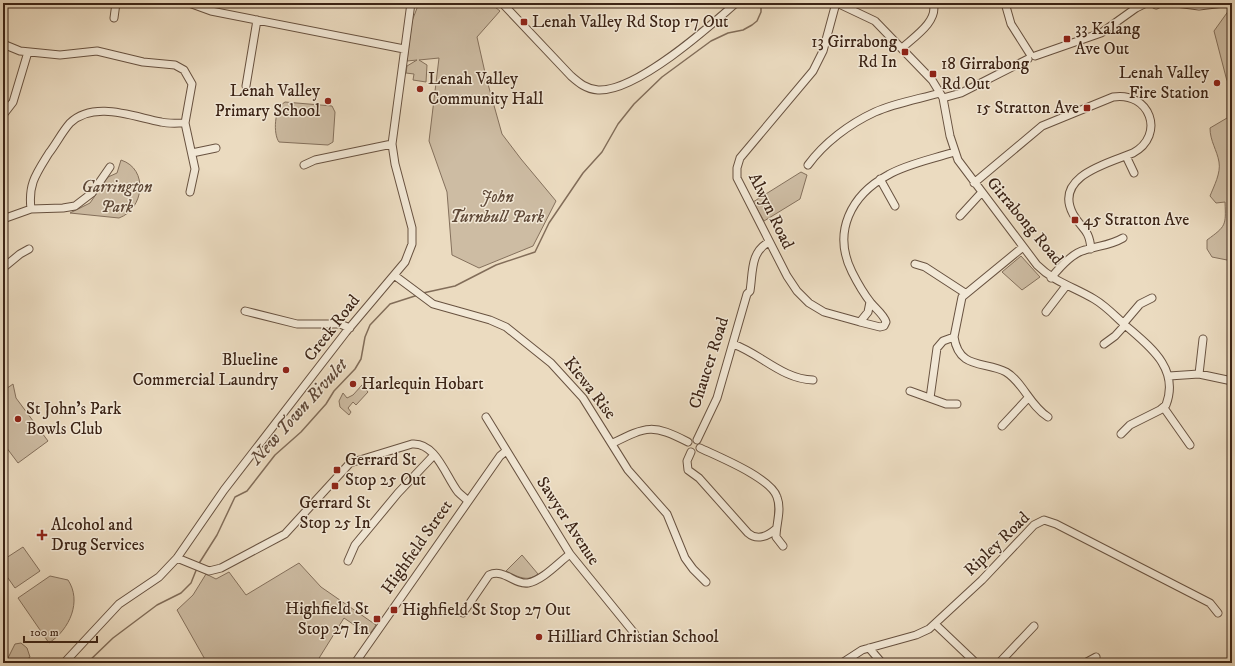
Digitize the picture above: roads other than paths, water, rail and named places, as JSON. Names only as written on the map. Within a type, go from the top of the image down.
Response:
[{"type":"street","points":[[114,18],[116,3]]},
{"type":"street","points":[[410,6],[414,3]]},
{"type":"street","points":[[502,3],[571,76],[583,86],[597,90],[615,87],[651,70],[736,3]]},
{"type":"street","points":[[609,3],[628,3]]},
{"type":"street","name":"Girrabong Road","points":[[836,3],[846,5],[875,21],[928,75],[942,96],[954,152],[962,167],[1000,214],[1037,265],[1052,278],[1066,286],[1094,298],[1156,352],[1168,376],[1169,393],[1164,408]]},
{"type":"street","name":"Alwyn Road","points":[[836,3],[823,51],[814,71],[738,162],[736,173],[738,183],[792,284],[809,303],[824,312],[880,327],[885,324],[884,318],[870,302]]},
{"type":"street","points":[[902,48],[934,17],[935,9],[933,3]]},
{"type":"street","points":[[1005,3],[1011,24],[1031,56]]},
{"type":"street","points":[[808,165],[826,144],[867,116],[885,108],[961,93],[1031,56],[1101,33],[1136,8],[1146,3]]},
{"type":"street","points":[[1153,3],[1156,5],[1160,3]]},
{"type":"street","points":[[1176,3],[1199,6],[1224,3]]},
{"type":"street","points":[[193,4],[257,20],[404,49]]},
{"type":"street","name":"Creek Road","points":[[64,663],[119,604],[158,578],[177,558],[224,490],[350,328],[394,275],[407,256],[413,236],[412,224],[395,164],[392,144],[410,6]]},
{"type":"street","points":[[246,86],[257,20]]},
{"type":"street","points":[[3,44],[28,52],[65,55],[97,51],[143,62],[180,67],[188,74],[192,84],[185,123],[195,174],[190,192]]},
{"type":"street","points":[[3,115],[13,102],[28,52]]},
{"type":"street","points":[[974,183],[1042,126],[1113,97],[1124,96],[1139,102],[1146,110],[1150,120],[1150,132],[1146,141],[1139,150],[1086,173],[1076,180],[1068,195],[1070,207],[1075,217],[1088,233],[1090,249]]},
{"type":"street","points":[[31,209],[30,193],[35,175],[66,128],[77,118],[92,114],[110,112],[163,123],[185,123]]},
{"type":"street","points":[[304,165],[315,160],[392,144]]},
{"type":"street","points":[[192,153],[216,148]]},
{"type":"street","points":[[860,322],[868,312],[870,302],[848,262],[844,237],[846,222],[853,204],[880,179],[894,172],[954,152]]},
{"type":"street","points":[[1126,156],[1134,173]]},
{"type":"street","points":[[3,220],[31,209],[75,206],[92,193],[110,167]]},
{"type":"street","points":[[880,179],[895,206]]},
{"type":"street","points":[[960,216],[982,192]]},
{"type":"street","points":[[1052,278],[1076,255],[1084,250],[1110,245],[1123,238]]},
{"type":"street","name":"Chaucer Road","points":[[697,440],[717,398],[747,294],[750,291],[750,281],[757,252],[762,246],[769,242]]},
{"type":"street","points":[[1023,247],[965,293],[960,301],[954,337],[958,350],[966,359],[974,364],[1006,372],[1038,411],[1048,417]]},
{"type":"street","points":[[3,268],[20,254],[29,250]]},
{"type":"street","points":[[915,264],[925,267],[965,293]]},
{"type":"street","name":"Kiewa Rise","points":[[394,275],[426,300],[443,307],[490,320],[512,330],[551,363],[578,391],[631,473],[667,514],[685,558],[693,569],[706,582]]},
{"type":"street","points":[[1046,312],[1055,303],[1066,286]]},
{"type":"street","points":[[1104,344],[1115,336],[1140,304],[1152,298]]},
{"type":"street","points":[[245,311],[297,324],[340,324],[350,328]]},
{"type":"street","points":[[930,398],[937,348],[943,341],[954,337]]},
{"type":"street","points":[[1199,374],[1203,339]]},
{"type":"street","points":[[733,344],[784,372],[802,380],[813,380]]},
{"type":"street","points":[[1168,376],[1199,374],[1232,381]]},
{"type":"street","points":[[910,391],[946,404],[957,404]]},
{"type":"street","points":[[1002,426],[1009,420],[1018,406],[1028,398]]},
{"type":"street","points":[[1121,434],[1130,425],[1164,408],[1190,445]]},
{"type":"street","name":"Sawyer Avenue","points":[[486,417],[570,554],[635,634]]},
{"type":"street","points":[[613,443],[640,430],[652,428],[665,430],[688,442]]},
{"type":"street","points":[[688,442],[693,439],[697,440],[700,444],[700,448]]},
{"type":"street","points":[[688,442],[687,447],[691,452]]},
{"type":"street","points":[[177,558],[206,570],[214,571],[221,568],[285,534],[347,465],[354,461],[415,444],[425,446],[434,455],[458,491],[468,501]]},
{"type":"street","points":[[691,452],[696,452],[700,448]]},
{"type":"street","points":[[700,448],[768,483],[777,496],[779,505],[776,537],[782,546]]},
{"type":"street","name":"Highfield Street","points":[[355,663],[500,456],[506,451]]},
{"type":"street","points":[[691,452],[687,461],[688,470],[700,478],[748,533],[752,536],[760,537],[771,534],[776,529]]},
{"type":"street","points":[[348,561],[355,545],[398,493],[434,455]]},
{"type":"street","name":"Ripley Road","points":[[842,663],[857,652],[916,635],[935,624],[982,580],[1034,525],[1044,520],[1056,524],[1210,603],[1218,613]]},
{"type":"street","points":[[463,613],[489,576],[501,573],[521,582],[532,582],[540,578],[570,554]]},
{"type":"street","points":[[935,624],[976,663]]},
{"type":"street","points":[[999,663],[1034,626]]},
{"type":"street","points":[[869,648],[882,663]]},
{"type":"street","points":[[1085,663],[1096,657]]},
{"type":"waterway","name":"New Town Rivulet","points":[[423,293],[455,286],[496,265],[535,252],[549,223],[583,173],[602,152],[618,124],[634,104],[662,77],[711,41],[728,33],[743,30],[752,25],[757,21],[761,12],[761,3]]},
{"type":"waterway","name":"New Town Rivulet","points":[[198,565],[217,535],[235,497],[247,491],[275,455],[301,432],[326,404],[334,391],[355,369],[361,359],[365,337],[370,325],[390,304],[418,295]]},
{"type":"waterway","name":"New Town Rivulet","points":[[87,663],[113,638],[157,605],[181,593],[191,583],[197,568]]},
{"type":"place","name":"Lenah Valley Rd Stop 17 Out","points":[[524,22]]},
{"type":"place","name":"33 Kalang Ave Out","points":[[1067,39]]},
{"type":"place","name":"13 Girrabong Rd In","points":[[905,52]]},
{"type":"place","name":"18 Girrabong Rd Out","points":[[933,74]]},
{"type":"place","name":"Lenah Valley Fire Station","points":[[1217,83]]},
{"type":"place","name":"Lenah Valley Community Hall","points":[[420,89]]},
{"type":"place","name":"Lenah Valley Primary School","points":[[328,101]]},
{"type":"place","name":"15 Stratton Ave","points":[[1087,108]]},
{"type":"place","name":"45 Stratton Ave","points":[[1075,220]]},
{"type":"place","name":"Blueline Commercial Laundry","points":[[286,370]]},
{"type":"place","name":"Harlequin Hobart","points":[[353,384]]},
{"type":"place","name":"St John's Park Bowls Club","points":[[18,419]]},
{"type":"place","name":"Gerrard St Stop 25 Out","points":[[337,470]]},
{"type":"place","name":"Gerrard St Stop 25 In","points":[[335,486]]},
{"type":"place","name":"Alcohol and Drug Services","points":[[42,535]]},
{"type":"place","name":"Highfield St Stop 27 Out","points":[[394,610]]},
{"type":"place","name":"Highfield St Stop 27 In","points":[[377,619]]},
{"type":"place","name":"Hilliard Christian School","points":[[539,637]]},
{"type":"park label","name":"Garrington Park","points":[[117,197]]},
{"type":"park label","name":"John Turnbull Park","points":[[497,207]]}]
